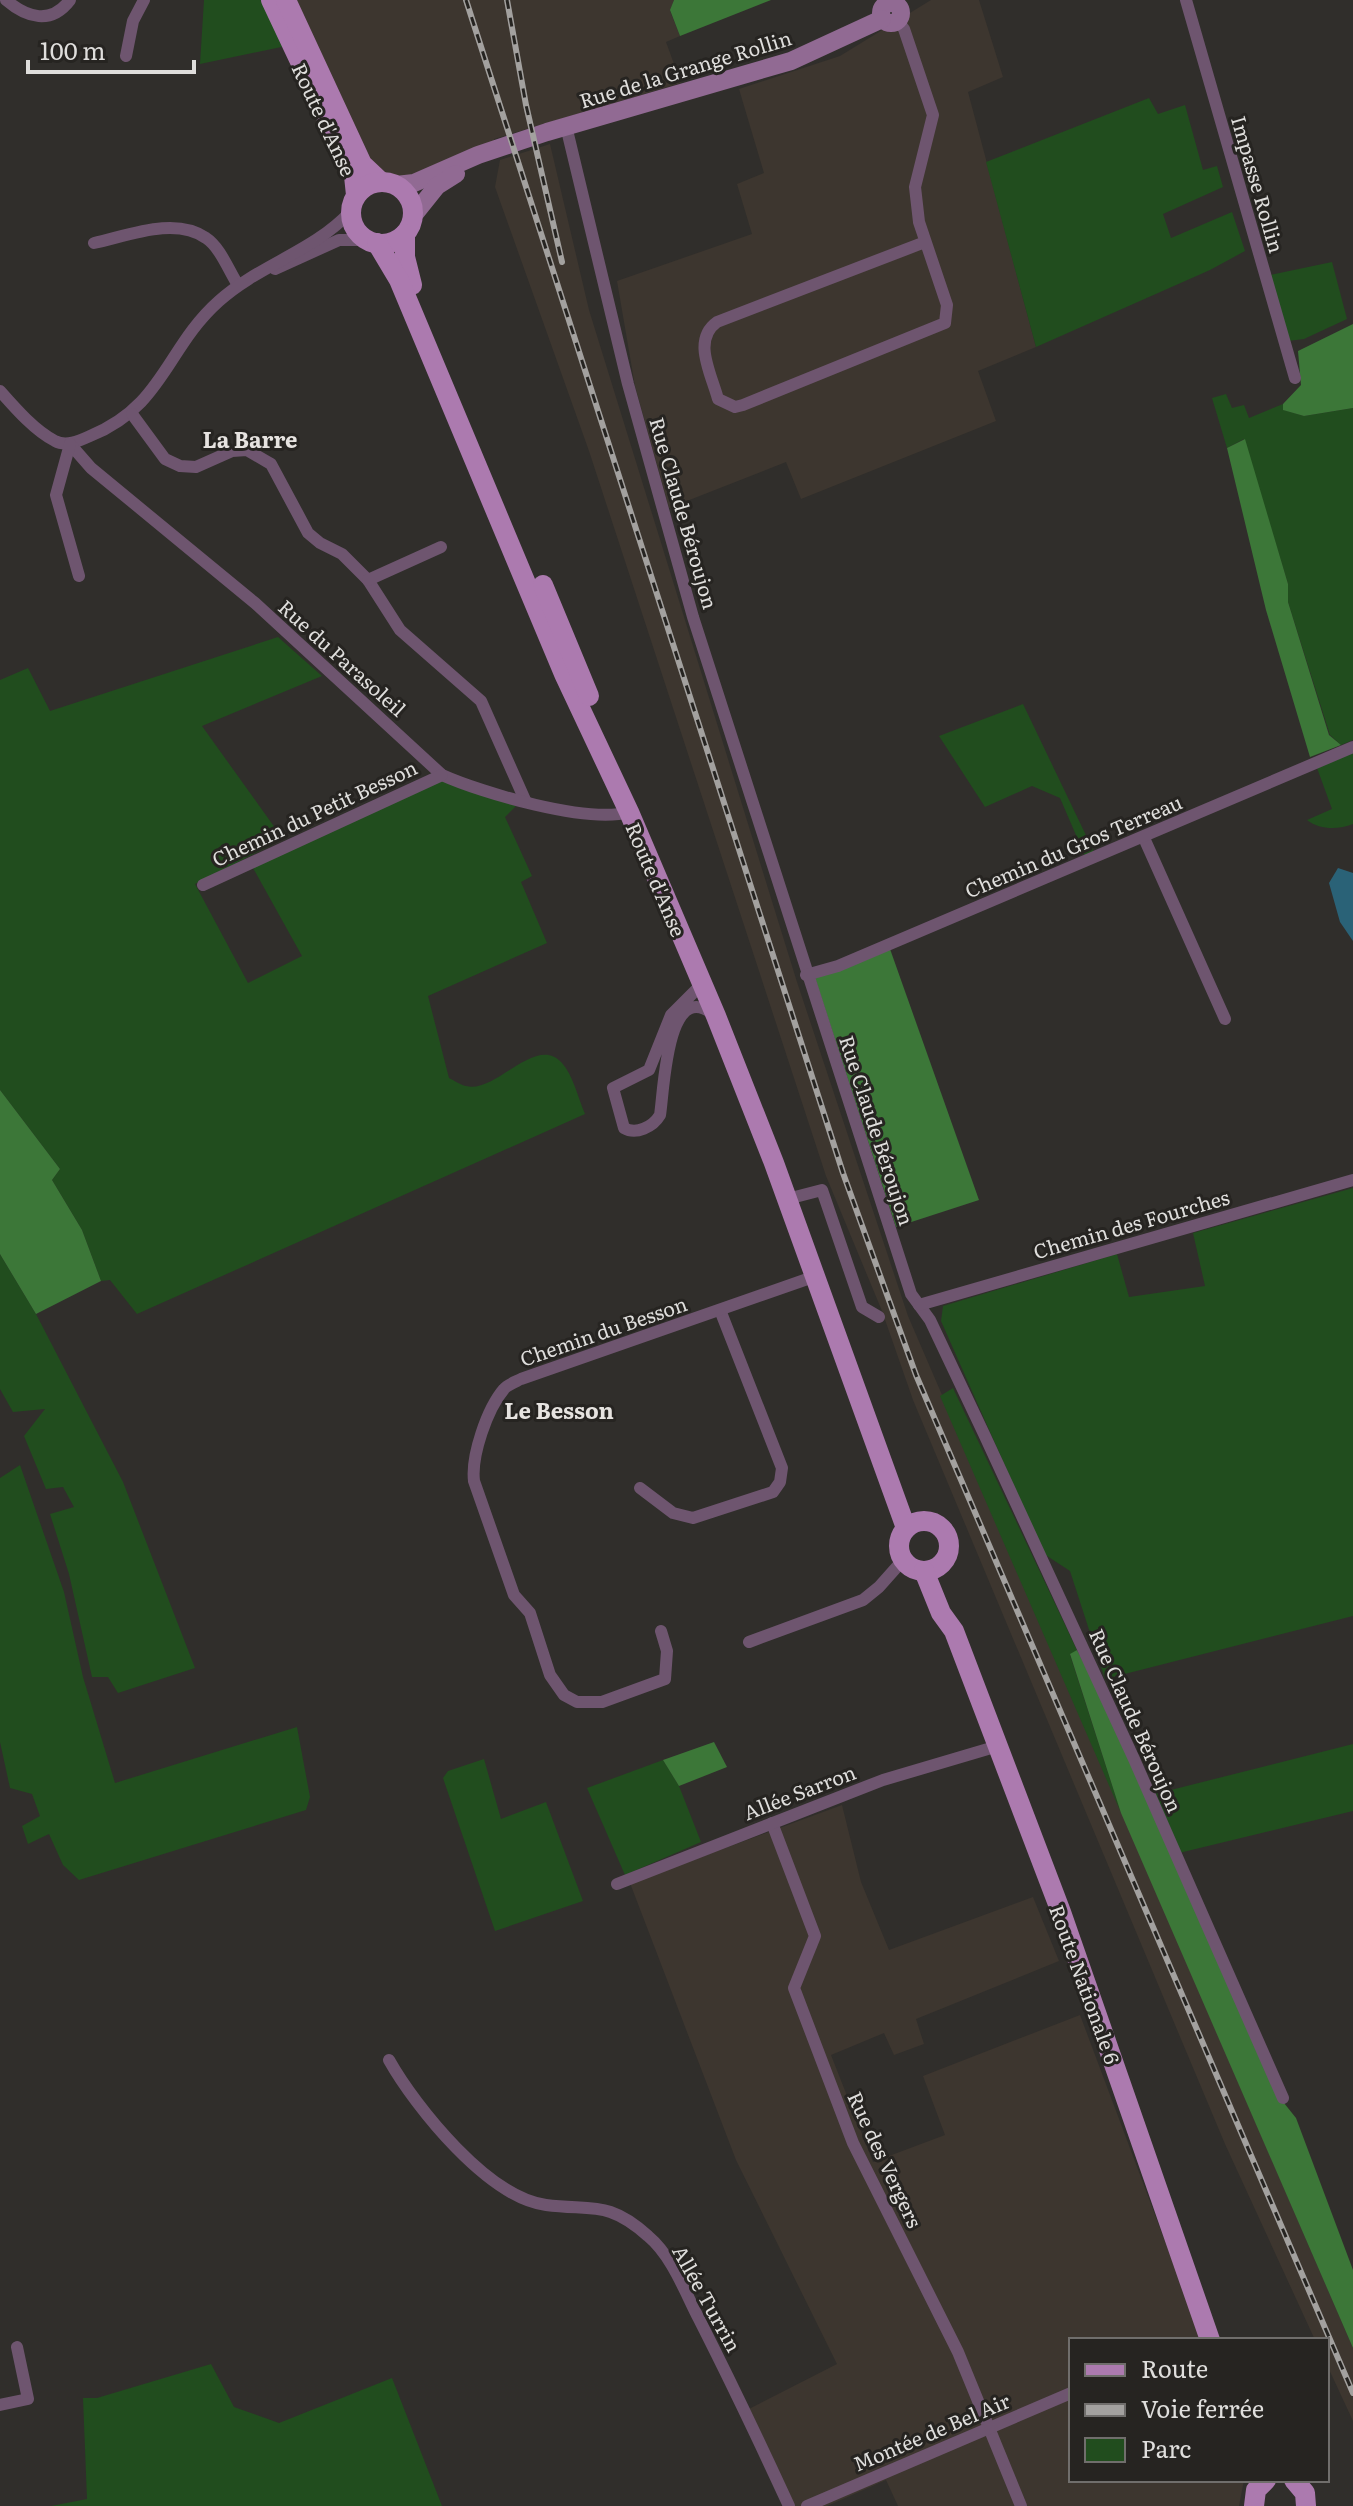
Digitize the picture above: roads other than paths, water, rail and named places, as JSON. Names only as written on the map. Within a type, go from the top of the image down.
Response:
[{"type":"main road","name":"Route d'Anse","points":[[271,0],[354,176],[353,204]]},
{"type":"main road","name":"Route d'Anse","points":[[286,0],[362,164],[388,183]]},
{"type":"main road","name":"Rue de la Grange Rollin","points":[[388,183],[414,183],[478,155],[547,132],[791,61],[897,12]]},
{"type":"main road","name":"Rue de la Grange Rollin","points":[[409,225],[437,186],[501,149]]},
{"type":"main road","points":[[388,183],[409,198],[409,225],[397,240],[372,242],[355,228],[353,204],[388,183]]},
{"type":"main road","name":"Route d'Anse","points":[[409,225],[409,278],[682,912],[795,1197],[912,1525]]},
{"type":"main road","name":"Route d'Anse","points":[[372,242],[391,261],[564,674],[629,812],[716,1016],[912,1525]]},
{"type":"main road","points":[[935,1523],[947,1535],[949,1552],[932,1569],[909,1566],[903,1560],[899,1544],[912,1525],[935,1523]]},
{"type":"main road","name":"Route Nationale 6","points":[[932,1569],[952,1609],[954,1631],[1102,2026],[1209,2338]]},
{"type":"main road","points":[[1296,2482],[1305,2493],[1306,2506]]},
{"type":"street","points":[[6,0],[21,12],[42,18],[62,10],[70,0]]},
{"type":"street","points":[[126,56],[133,21],[144,0]]},
{"type":"street","name":"Impasse Rollin","points":[[1186,0],[1295,378]]},
{"type":"street","points":[[897,12],[933,115],[919,160],[915,187],[925,242],[947,305],[945,323],[743,405],[735,407],[718,399],[702,340],[706,330],[717,322],[925,242]]},
{"type":"street","name":"Rue Claude Béroujon","points":[[566,126],[648,461],[806,975],[911,1294],[984,1434],[1121,1731],[1283,2098]]},
{"type":"street","points":[[79,576],[56,495],[70,444],[132,414],[199,324],[238,285],[333,231],[353,204]]},
{"type":"street","points":[[94,243],[161,228],[189,230],[208,238],[238,285]]},
{"type":"street","points":[[253,277],[339,240],[372,242]]},
{"type":"street","name":"Rue du Parasoleil","points":[[0,391],[56,442],[70,444],[91,468],[255,603],[442,775],[465,785],[525,800],[610,817],[629,812]]},
{"type":"street","points":[[132,414],[165,459],[180,466],[196,467],[232,451],[256,452],[271,464],[308,533],[342,554],[368,580],[400,630],[481,701],[525,800]]},
{"type":"street","points":[[368,580],[441,547]]},
{"type":"street","name":"Chemin du Gros Terreau","points":[[806,975],[852,960],[1353,747]]},
{"type":"street","name":"Chemin du Petit Besson","points":[[203,885],[442,775]]},
{"type":"street","points":[[1144,838],[1225,1019]]},
{"type":"street","points":[[702,984],[671,1015],[649,1070],[613,1088],[624,1128],[639,1130],[656,1122],[660,1115],[667,1054],[672,1035],[686,1012],[694,1007],[706,1008],[716,1016]]},
{"type":"street","name":"Chemin des Fourches","points":[[919,1305],[1353,1180]]},
{"type":"street","points":[[795,1197],[822,1190],[862,1307],[879,1317]]},
{"type":"street","name":"Chemin du Besson","points":[[661,1631],[667,1651],[665,1679],[602,1702],[577,1702],[564,1695],[550,1675],[530,1613],[514,1595],[474,1481],[472,1464],[504,1387],[816,1276]]},
{"type":"street","points":[[640,1488],[673,1513],[693,1518],[773,1492],[780,1482],[782,1468],[720,1310]]},
{"type":"street","points":[[749,1642],[863,1600],[903,1560]]},
{"type":"street","name":"Allée Sarron","points":[[617,1884],[883,1780],[998,1746]]},
{"type":"street","name":"Rue des Vergers","points":[[772,1823],[815,1936],[794,1988],[853,2143],[958,2352],[1021,2506]]},
{"type":"street","name":"Allée Turrin","points":[[389,2060],[410,2097],[460,2152],[510,2193],[545,2206],[597,2206],[625,2219],[650,2237],[687,2295],[789,2506]]},
{"type":"street","points":[[0,2405],[28,2399],[17,2347]]},
{"type":"street","name":"Montée de Bel Air","points":[[807,2506],[1069,2394]]},
{"type":"water","points":[[1338,868],[1353,873],[1353,941],[1340,922],[1329,883]]},
{"type":"railway","points":[[466,0],[843,1173],[916,1375],[1353,2393]]},
{"type":"railway","points":[[507,0],[526,105],[562,262]]},
{"type":"district","name":"La Barre","points":[[250,438]]},
{"type":"district","name":"Le Besson","points":[[559,1409]]}]
